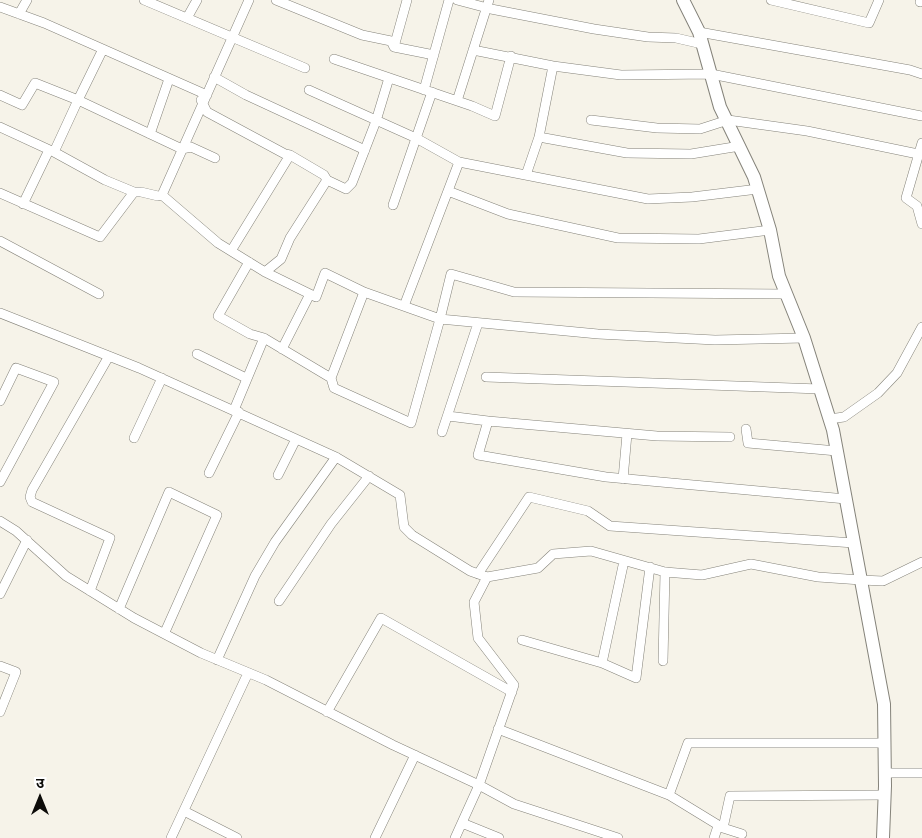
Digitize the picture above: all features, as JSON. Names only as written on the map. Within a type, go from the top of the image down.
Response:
[{"type":"street","points":[[19,14],[27,0]]},
{"type":"street","points":[[144,0],[155,2],[232,38],[305,68]]},
{"type":"street","points":[[187,18],[197,0]]},
{"type":"street","points":[[0,127],[52,151],[104,180],[134,192],[158,196],[162,194],[249,0]]},
{"type":"street","points":[[276,0],[362,35],[391,41],[394,47]]},
{"type":"street","points":[[394,47],[407,0]]},
{"type":"street","points":[[394,205],[416,138],[428,91],[434,55],[449,0]]},
{"type":"street","points":[[457,0],[489,4],[594,29],[648,37],[701,38],[910,70],[922,74]]},
{"type":"street","points":[[683,0],[701,38],[720,107],[728,120],[758,189],[770,230],[778,276],[804,338],[837,451],[884,704],[885,795],[883,838]]},
{"type":"street","points":[[771,0],[869,23],[879,0]]},
{"type":"street","points":[[457,101],[489,4]]},
{"type":"street","points":[[0,7],[169,79],[203,100],[207,112],[290,155],[324,175],[327,180],[346,190],[352,184],[376,121],[389,78]]},
{"type":"street","points":[[394,47],[434,55]]},
{"type":"street","points":[[23,204],[103,50]]},
{"type":"street","points":[[473,50],[553,66],[621,75],[711,74],[922,116]]},
{"type":"street","points":[[334,59],[495,116],[510,56]]},
{"type":"street","points":[[526,175],[539,138],[553,66]]},
{"type":"street","points":[[214,77],[246,95],[365,150]]},
{"type":"street","points":[[150,134],[169,79]]},
{"type":"street","points":[[0,95],[22,105],[35,83],[78,100],[182,149],[191,147],[215,158]]},
{"type":"street","points":[[309,90],[416,138],[460,162],[648,199],[692,197],[758,189]]},
{"type":"street","points":[[592,120],[657,128],[700,129],[728,120],[807,131],[918,154]]},
{"type":"street","points":[[539,138],[627,153],[691,154],[740,146]]},
{"type":"street","points":[[922,141],[906,198],[920,208],[922,224]]},
{"type":"street","points":[[231,251],[290,155]]},
{"type":"street","points":[[404,306],[460,162]]},
{"type":"street","points":[[265,272],[281,258],[290,238],[327,180]]},
{"type":"street","points":[[448,191],[508,214],[618,238],[699,239],[770,230]]},
{"type":"street","points":[[0,193],[100,238],[134,192]]},
{"type":"street","points":[[162,194],[231,251],[265,272],[316,297],[325,273],[364,292],[440,319],[608,335],[715,340],[804,338]]},
{"type":"street","points":[[0,241],[99,294]]},
{"type":"street","points":[[249,262],[218,316],[250,334],[264,338],[331,378]]},
{"type":"street","points":[[364,292],[331,378],[334,388],[411,423],[451,274],[514,292],[786,294]]},
{"type":"street","points":[[282,349],[310,294]]},
{"type":"street","points":[[0,313],[162,378],[336,457],[400,495],[404,527],[412,535],[483,575],[538,568],[553,554],[591,550],[665,572],[702,575],[751,564],[818,577],[883,581],[922,562]]},
{"type":"street","points":[[442,432],[478,323]]},
{"type":"street","points":[[829,419],[844,417],[878,393],[897,373],[922,327]]},
{"type":"street","points":[[209,474],[236,411],[246,378],[264,338]]},
{"type":"street","points":[[197,354],[246,378]]},
{"type":"street","points":[[90,591],[110,538],[32,502],[30,497],[32,490],[109,356]]},
{"type":"street","points":[[0,402],[16,368],[54,382],[0,482]]},
{"type":"street","points":[[486,377],[820,389]]},
{"type":"street","points":[[134,438],[162,378]]},
{"type":"street","points":[[448,416],[627,434],[730,437]]},
{"type":"street","points":[[488,421],[478,455],[623,478],[846,499]]},
{"type":"street","points":[[746,429],[748,443],[837,451]]},
{"type":"street","points":[[623,478],[627,434]]},
{"type":"street","points":[[278,476],[296,439]]},
{"type":"street","points":[[216,660],[255,576],[270,550],[336,457]]},
{"type":"street","points":[[279,601],[331,524],[369,476]]},
{"type":"street","points":[[119,609],[168,492],[217,515],[165,632]]},
{"type":"street","points":[[456,838],[479,784],[514,684],[478,638],[474,602],[483,575],[529,496],[588,511],[610,526],[854,543]]},
{"type":"street","points":[[0,521],[27,540],[66,576],[119,609],[216,660],[248,673],[415,755],[479,784],[514,804],[618,838]]},
{"type":"street","points":[[0,594],[27,540]]},
{"type":"street","points":[[602,664],[624,561]]},
{"type":"street","points":[[522,640],[602,664],[636,678],[650,567]]},
{"type":"street","points":[[663,662],[665,572]]},
{"type":"street","points":[[327,712],[381,618],[512,692]]},
{"type":"street","points":[[0,666],[16,672],[0,712]]},
{"type":"street","points":[[171,838],[248,673]]},
{"type":"street","points":[[498,730],[669,795],[720,827],[742,834]]},
{"type":"street","points":[[669,795],[688,743],[884,743]]},
{"type":"street","points":[[375,838],[415,755]]},
{"type":"street","points":[[885,772],[922,773]]},
{"type":"street","points":[[714,838],[720,827],[730,796],[885,795]]},
{"type":"street","points":[[184,811],[238,838]]},
{"type":"street","points":[[462,823],[499,838]]}]
